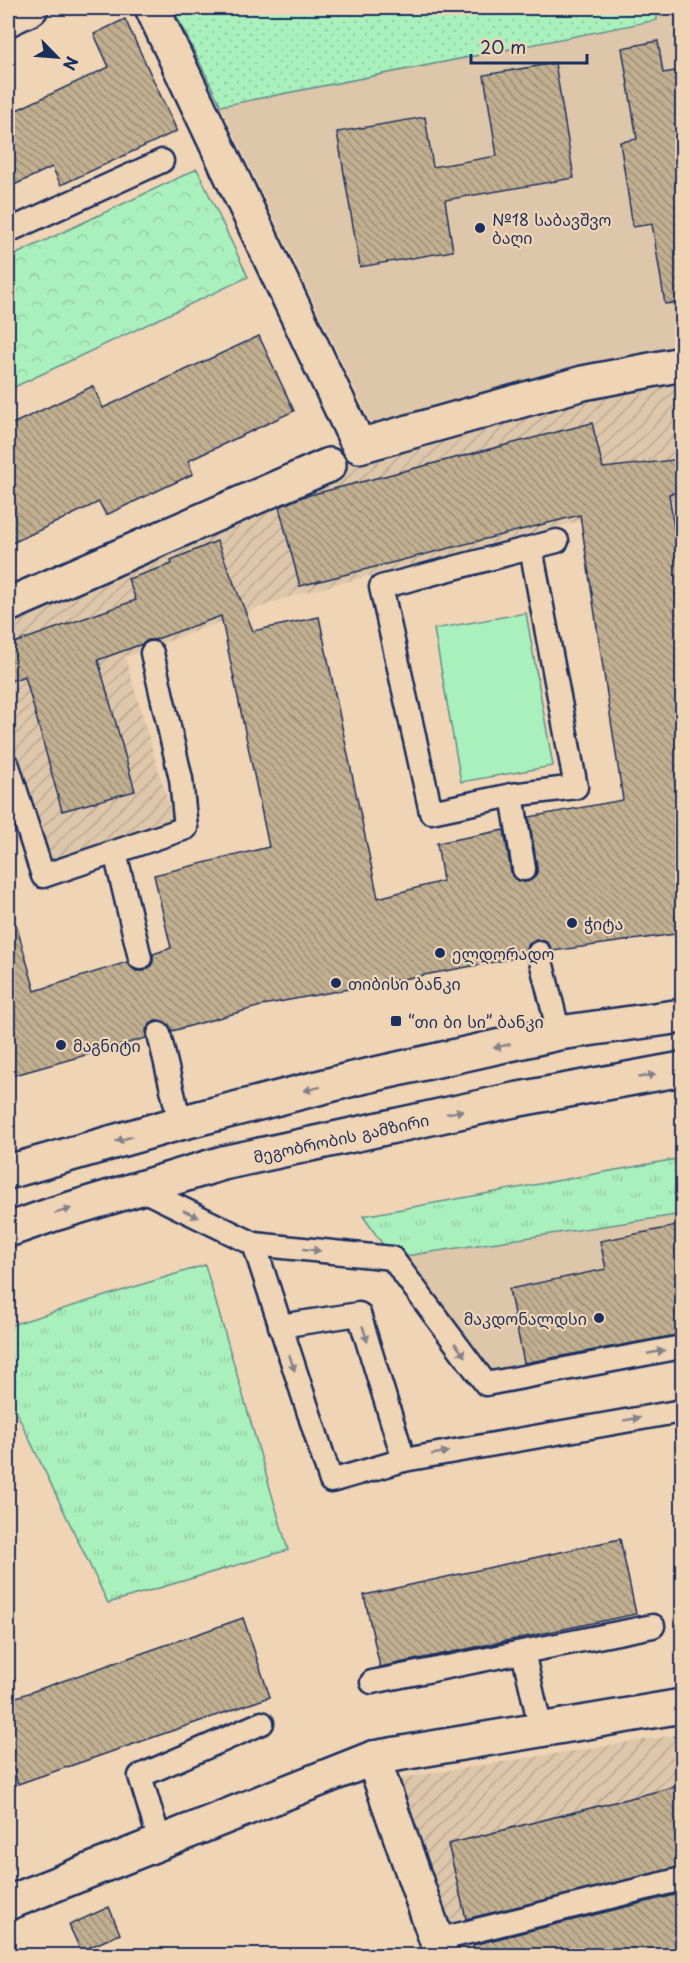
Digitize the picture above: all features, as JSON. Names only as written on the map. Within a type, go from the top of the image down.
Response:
[{"type":"street","points":[[8,19],[31,8]]},
{"type":"street","points":[[152,8],[359,446],[583,383],[682,364]]},
{"type":"street","points":[[8,605],[329,465]]},
{"type":"street","points":[[8,1172],[180,1123],[353,1079],[560,1033],[682,1016]]},
{"type":"street","name":"მეგობრობის გამზირი","points":[[8,1230],[223,1163],[514,1100],[682,1070]]},
{"type":"street","points":[[8,1903],[373,1758],[682,1706]]},
{"type":"street","points":[[373,1758],[439,1948]]},
{"type":"lane","points":[[8,231],[162,161]]},
{"type":"lane","points":[[531,548],[576,787],[512,795],[430,812],[381,587],[557,541]]},
{"type":"lane","points":[[8,766],[43,876],[186,828],[181,779],[152,654]]},
{"type":"lane","points":[[512,795],[524,869]]},
{"type":"lane","points":[[115,852],[140,958]]},
{"type":"lane","points":[[539,953],[560,1033]]},
{"type":"lane","points":[[159,1034],[180,1123]]},
{"type":"lane","points":[[139,1188],[254,1244],[392,1258],[486,1384],[682,1347]]},
{"type":"lane","points":[[254,1244],[331,1481],[404,1460],[682,1411]]},
{"type":"lane","points":[[280,1326],[359,1314],[404,1460]]},
{"type":"lane","points":[[372,1682],[653,1626]]},
{"type":"lane","points":[[523,1652],[541,1730]]},
{"type":"lane","points":[[160,1842],[140,1776],[262,1723]]},
{"type":"lane","points":[[439,1948],[682,1879]]},
{"type":"shaded area","name":"№18 საბავშვო ბაღი","points":[[656,8],[682,8],[682,350],[587,369],[372,425],[221,106],[657,20]]},
{"type":"shaded area","points":[[682,380],[682,503],[610,513],[291,596],[125,657],[174,822],[51,865],[8,738],[8,623],[356,460],[588,397]]},
{"type":"shaded area","points":[[682,1213],[682,1347],[486,1384],[392,1258]]},
{"type":"shaded area","points":[[682,1734],[682,1955],[456,1955],[394,1779]]},
{"type":"green space","points":[[173,8],[656,8],[657,20],[221,106]]},
{"type":"green space","points":[[197,169],[248,277],[8,390],[8,258]]},
{"type":"green space","points":[[526,613],[553,766],[461,782],[434,629]]},
{"type":"green space","points":[[682,1158],[682,1213],[670,1216],[392,1258],[363,1216]]},
{"type":"green space","points":[[205,1265],[288,1550],[108,1603],[12,1403],[8,1404],[8,1326]]},
{"type":"building","points":[[125,19],[177,131],[61,185],[52,167],[8,188],[8,114],[109,67],[94,34]]},
{"type":"building","points":[[658,41],[663,73],[682,70],[682,302],[665,304],[652,224],[633,227],[620,142],[637,139],[622,48]]},
{"type":"building","points":[[555,63],[574,178],[445,200],[453,251],[360,267],[337,132],[425,117],[433,167],[497,156],[484,75]]},
{"type":"building","points":[[259,336],[294,411],[188,461],[193,474],[106,515],[99,502],[8,545],[8,426],[93,386],[103,408]]},
{"type":"building","points":[[592,423],[603,468],[682,459],[682,492],[669,494],[682,582],[682,933],[553,951],[548,943],[536,940],[529,944],[526,956],[268,1004],[172,1031],[163,1021],[155,1021],[146,1030],[146,1038],[8,1077],[8,925],[16,924],[35,991],[127,962],[136,971],[144,971],[153,962],[153,954],[171,948],[154,875],[269,847],[221,616],[154,640],[148,640],[98,660],[135,791],[62,811],[25,676],[8,682],[8,645],[136,600],[128,579],[172,564],[171,560],[217,541],[253,631],[319,617],[378,898],[443,881],[437,843],[504,830],[513,877],[527,882],[537,873],[529,817],[623,800],[580,515],[300,586],[279,507],[302,497]]},
{"type":"building","name":"მაკდონალდსი","points":[[682,1225],[682,1334],[524,1363],[509,1289],[606,1269],[600,1241]]},
{"type":"building","points":[[620,1539],[636,1614],[380,1667],[364,1595]]},
{"type":"building","points":[[243,1618],[270,1697],[18,1784],[8,1751],[8,1700]]},
{"type":"building","points":[[682,1785],[682,1866],[466,1919],[448,1844]]},
{"type":"building","points":[[682,1893],[682,1956],[475,1956],[473,1945]]},
{"type":"building","points":[[109,1907],[120,1934],[81,1951],[69,1925]]},
{"type":"place","name":"№18 საბავშვო ბაღი","points":[[480,228]]},
{"type":"place","name":"ჭიტა","points":[[572,923]]},
{"type":"place","name":"ელდორადო","points":[[440,953]]},
{"type":"place","name":"თიბისი ბანკი","points":[[336,983]]},
{"type":"place","name":"“თი ბი სი” ბანკი","points":[[396,1021]]},
{"type":"place","name":"მაგნიტი","points":[[61,1045]]},
{"type":"place","name":"მაკდონალდსი","points":[[599,1318]]}]
